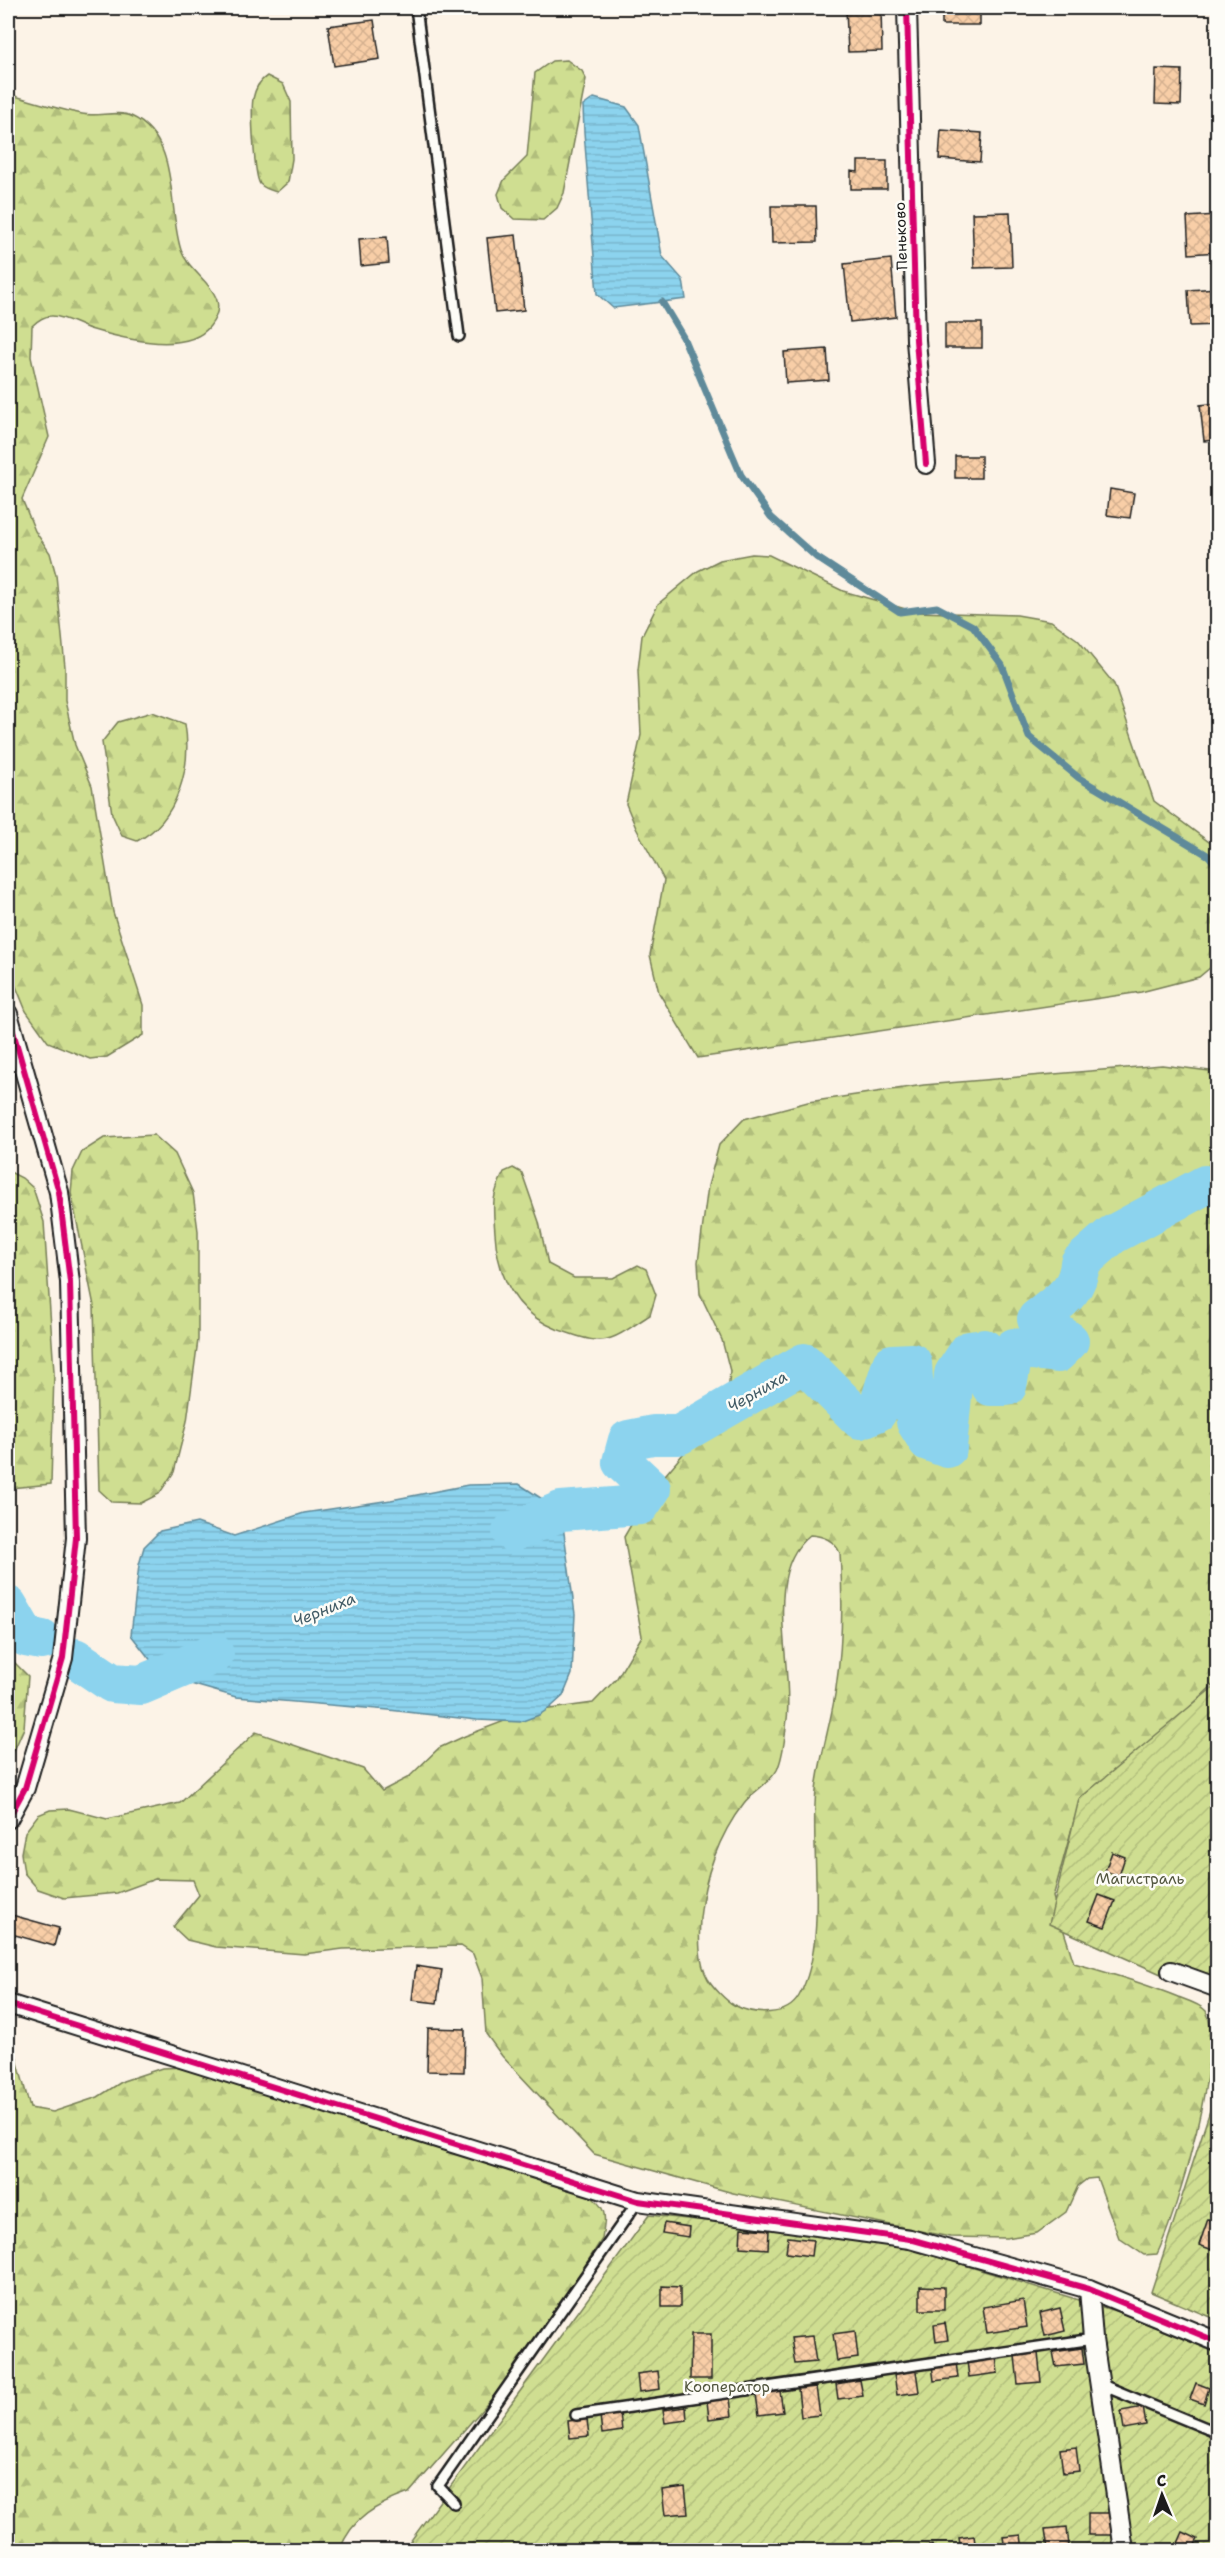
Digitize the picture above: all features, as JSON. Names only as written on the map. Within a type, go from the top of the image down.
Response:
[{"type":"street","name":"Пеньково","points":[[907,8],[916,340],[926,464]]},
{"type":"street","points":[[8,1014],[59,1192],[70,1282],[76,1538],[63,1658],[25,1788],[8,1819]]},
{"type":"street","points":[[1171,1971],[1218,1988]]},
{"type":"street","points":[[8,2004],[638,2201],[910,2239],[1089,2289],[1218,2342]]},
{"type":"street","points":[[1089,2289],[1124,2550]]},
{"type":"lane","points":[[416,8],[459,336]]},
{"type":"lane","points":[[454,2503],[438,2486],[638,2201]]},
{"type":"lane","points":[[576,2415],[1094,2339]]},
{"type":"lane","points":[[1102,2385],[1218,2433]]},
{"type":"lane","points":[[1119,2550],[1124,2550]]},
{"type":"green space","points":[[567,60],[582,71],[586,79],[564,193],[557,208],[543,220],[514,219],[502,208],[498,194],[504,180],[527,157],[535,73],[552,61]]},
{"type":"green space","points":[[267,76],[283,84],[291,102],[292,159],[288,182],[277,192],[260,184],[255,156],[253,99],[258,86]]},
{"type":"green space","points":[[8,94],[82,114],[126,114],[147,127],[158,141],[165,157],[181,250],[193,269],[209,286],[218,304],[217,314],[210,326],[199,335],[170,343],[118,337],[55,316],[43,318],[32,326],[31,357],[49,437],[22,499],[35,531],[50,553],[56,575],[65,667],[65,701],[75,745],[92,786],[113,912],[143,1005],[143,1035],[107,1057],[90,1059],[48,1042],[26,1011],[13,979],[8,956]]},
{"type":"green space","points":[[752,554],[769,555],[843,591],[916,612],[1017,615],[1051,621],[1078,640],[1114,684],[1154,801],[1217,848],[1217,962],[1199,977],[1141,992],[698,1058],[659,993],[650,955],[664,880],[626,804],[641,735],[638,670],[642,636],[658,604],[698,571],[720,560]]},
{"type":"green space","points":[[152,712],[185,724],[186,757],[184,774],[172,806],[151,832],[137,841],[122,836],[112,814],[102,742],[118,722]]},
{"type":"green space","points":[[1162,1065],[1217,1072],[1217,1681],[1075,1817],[1053,1897],[1074,1963],[1152,1987],[1193,2002],[1206,2011],[1210,2030],[1204,2093],[1187,2168],[1157,2254],[1144,2255],[1119,2238],[1097,2178],[1087,2179],[1078,2186],[1066,2212],[1037,2233],[1006,2238],[950,2237],[733,2193],[594,2154],[502,2056],[486,2034],[482,1978],[473,1954],[461,1946],[343,1949],[304,1954],[216,1947],[187,1940],[173,1927],[199,1895],[193,1880],[155,1879],[117,1893],[64,1898],[38,1889],[24,1873],[21,1853],[25,1832],[38,1815],[50,1810],[69,1809],[107,1819],[180,1803],[256,1732],[363,1769],[382,1791],[409,1777],[439,1748],[465,1736],[528,1712],[593,1703],[617,1678],[642,1636],[624,1537],[649,1494],[683,1454],[717,1425],[727,1404],[730,1371],[722,1340],[700,1294],[698,1262],[708,1186],[719,1145],[744,1119],[808,1102],[924,1085]],"holes":[[[810,1535],[832,1542],[840,1553],[842,1603],[836,1688],[816,1791],[816,1928],[813,1953],[808,1976],[794,2003],[778,2011],[750,2011],[731,2003],[708,1979],[701,1958],[700,1918],[709,1872],[727,1829],[748,1799],[774,1775],[781,1758],[788,1697],[783,1596],[787,1572],[795,1552]]]},
{"type":"green space","points":[[154,1135],[175,1154],[193,1193],[198,1231],[198,1340],[187,1421],[174,1472],[159,1494],[141,1503],[112,1502],[99,1490],[94,1306],[71,1193],[73,1171],[82,1152],[104,1138]]},
{"type":"green space","points":[[513,1168],[522,1173],[539,1222],[548,1264],[574,1278],[613,1278],[638,1265],[646,1269],[656,1295],[650,1315],[616,1336],[596,1340],[553,1328],[525,1309],[515,1297],[501,1268],[495,1233],[495,1195],[504,1172]]},
{"type":"green space","points":[[8,1171],[22,1178],[33,1188],[44,1222],[54,1372],[51,1484],[10,1488],[8,1486]]},
{"type":"green space","points":[[8,1656],[28,1676],[24,1728],[8,1764]]},
{"type":"green space","name":"Магистраль","points":[[1217,1684],[1217,1999],[1049,1924],[1079,1799]]},
{"type":"green space","points":[[8,2036],[13,2044],[30,2108],[53,2112],[98,2097],[123,2081],[162,2068],[209,2066],[585,2192],[602,2207],[604,2212],[602,2239],[522,2364],[409,2493],[376,2507],[358,2521],[340,2550],[8,2550]]},
{"type":"green space","points":[[1217,2089],[1217,2320],[1151,2292]]},
{"type":"green space","name":"Кооператор","points":[[649,2215],[878,2239],[1122,2313],[1217,2353],[1217,2550],[404,2550]]},
{"type":"water","points":[[594,98],[626,107],[639,125],[662,256],[683,280],[686,299],[613,308],[597,294],[583,106]]},
{"type":"water","points":[[519,1484],[561,1511],[575,1614],[572,1674],[563,1696],[539,1715],[520,1722],[477,1720],[236,1697],[163,1676],[131,1635],[139,1565],[144,1547],[160,1531],[197,1523],[234,1536],[304,1513],[391,1500],[468,1485]]},
{"type":"building","points":[[881,8],[882,51],[848,52],[846,9]]},
{"type":"building","points":[[942,8],[980,8],[980,25],[942,25]]},
{"type":"building","points":[[374,20],[380,59],[334,66],[328,26]]},
{"type":"building","points":[[1156,69],[1182,70],[1181,105],[1155,104]]},
{"type":"building","points":[[941,130],[982,133],[980,162],[939,159]]},
{"type":"building","points":[[858,161],[887,161],[887,189],[851,189],[851,171],[858,172]]},
{"type":"building","points":[[771,206],[816,206],[817,242],[772,243]]},
{"type":"building","points":[[1010,212],[1012,267],[974,268],[972,213]]},
{"type":"building","points":[[1217,215],[1218,252],[1189,254],[1187,217]]},
{"type":"building","points":[[516,235],[524,310],[495,313],[487,238]]},
{"type":"building","points":[[387,237],[389,263],[361,266],[359,239]]},
{"type":"building","points":[[891,259],[896,317],[850,322],[844,264]]},
{"type":"building","points":[[1218,288],[1218,325],[1190,326],[1188,290]]},
{"type":"building","points":[[945,323],[982,323],[982,348],[945,348]]},
{"type":"building","points":[[827,349],[829,380],[786,383],[784,352]]},
{"type":"building","points":[[1218,403],[1218,440],[1204,441],[1200,405]]},
{"type":"building","points":[[955,456],[981,456],[981,478],[955,478]]},
{"type":"building","points":[[1110,489],[1134,493],[1130,518],[1107,515]]},
{"type":"building","points":[[1112,1852],[1125,1857],[1119,1876],[1105,1871]]},
{"type":"building","points":[[1099,1895],[1115,1901],[1105,1927],[1089,1921]]},
{"type":"building","points":[[8,1914],[59,1928],[54,1946],[8,1933]]},
{"type":"building","points":[[416,1966],[442,1970],[437,2003],[412,2000]]},
{"type":"building","points":[[428,2028],[465,2029],[464,2072],[427,2071]]},
{"type":"building","points":[[1208,2219],[1218,2222],[1218,2252],[1199,2245]]},
{"type":"building","points":[[664,2223],[689,2227],[688,2237],[662,2233]]},
{"type":"building","points":[[741,2228],[769,2230],[768,2249],[740,2247]]},
{"type":"building","points":[[788,2237],[813,2240],[811,2256],[786,2253]]},
{"type":"building","points":[[662,2286],[680,2287],[680,2307],[662,2307]]},
{"type":"building","points":[[920,2286],[944,2287],[944,2310],[920,2310]]},
{"type":"building","points":[[1023,2300],[1027,2327],[987,2333],[983,2307]]},
{"type":"building","points":[[1060,2308],[1065,2331],[1045,2336],[1040,2313]]},
{"type":"building","points":[[945,2323],[948,2340],[936,2342],[934,2325]]},
{"type":"building","points":[[855,2331],[858,2358],[837,2361],[833,2334]]},
{"type":"building","points":[[691,2334],[711,2334],[711,2379],[690,2379]]},
{"type":"building","points":[[812,2336],[816,2362],[795,2364],[791,2338]]},
{"type":"building","points":[[1082,2348],[1084,2364],[1056,2367],[1053,2352]]},
{"type":"building","points":[[1038,2353],[1041,2382],[1018,2384],[1015,2356]]},
{"type":"building","points":[[996,2357],[998,2373],[969,2377],[967,2361]]},
{"type":"building","points":[[956,2362],[958,2378],[934,2381],[932,2365]]},
{"type":"building","points":[[658,2371],[660,2389],[639,2392],[637,2374]]},
{"type":"building","points":[[916,2371],[919,2392],[897,2395],[894,2374]]},
{"type":"building","points":[[860,2380],[863,2396],[838,2399],[836,2384]]},
{"type":"building","points":[[1196,2383],[1209,2388],[1204,2404],[1190,2399]]},
{"type":"building","points":[[816,2387],[820,2415],[801,2417],[798,2389]]},
{"type":"building","points":[[780,2391],[783,2412],[759,2415],[756,2395]]},
{"type":"building","points":[[730,2398],[732,2416],[709,2419],[707,2401]]},
{"type":"building","points":[[686,2407],[687,2420],[665,2423],[663,2410]]},
{"type":"building","points":[[1143,2407],[1146,2425],[1124,2429],[1121,2411]]},
{"type":"building","points":[[620,2413],[622,2431],[602,2434],[600,2415]]},
{"type":"building","points":[[587,2419],[589,2436],[570,2438],[568,2421]]},
{"type":"building","points":[[1076,2447],[1079,2471],[1063,2473],[1060,2449]]},
{"type":"building","points":[[685,2487],[688,2513],[665,2515],[662,2490]]},
{"type":"building","points":[[1088,2513],[1110,2513],[1111,2535],[1088,2535]]},
{"type":"building","points":[[1067,2527],[1069,2546],[1048,2549],[1045,2529]]},
{"type":"building","points":[[1183,2532],[1198,2539],[1192,2550],[1175,2550]]},
{"type":"building","points":[[1021,2535],[1023,2550],[1005,2550],[1003,2537]]},
{"type":"building","points":[[974,2536],[976,2550],[961,2550],[959,2538]]},
{"type":"building","points":[[932,2545],[933,2550],[911,2550],[911,2548]]},
{"type":"waterway","points":[[662,302],[683,337],[741,475],[771,517],[816,557],[900,612],[937,607],[973,626],[1002,665],[1029,737],[1079,778],[1209,856],[1218,868]]},
{"type":"waterway","name":"Черниха","points":[[512,1532],[561,1511],[640,1505],[651,1489],[622,1462],[628,1440],[653,1435],[679,1435],[804,1363],[860,1419],[877,1412],[892,1364],[912,1363],[916,1422],[928,1441],[947,1448],[954,1374],[969,1351],[984,1349],[991,1386],[1007,1386],[1014,1348],[1057,1353],[1069,1341],[1037,1319],[1071,1289],[1076,1281],[1080,1263],[1112,1235],[1205,1185],[1218,1187]]},
{"type":"waterway","name":"Черниха","points":[[8,1606],[26,1637],[42,1640]]},
{"type":"waterway","name":"Черниха","points":[[75,1658],[112,1683],[141,1685],[214,1654]]},
{"type":"cycle path","points":[[907,8],[916,340],[926,464]]},
{"type":"cycle path","points":[[8,1014],[59,1192],[70,1282],[76,1538],[63,1658],[25,1788],[8,1819]]},
{"type":"cycle path","points":[[8,2004],[638,2201],[910,2239],[1089,2289],[1218,2342]]}]
